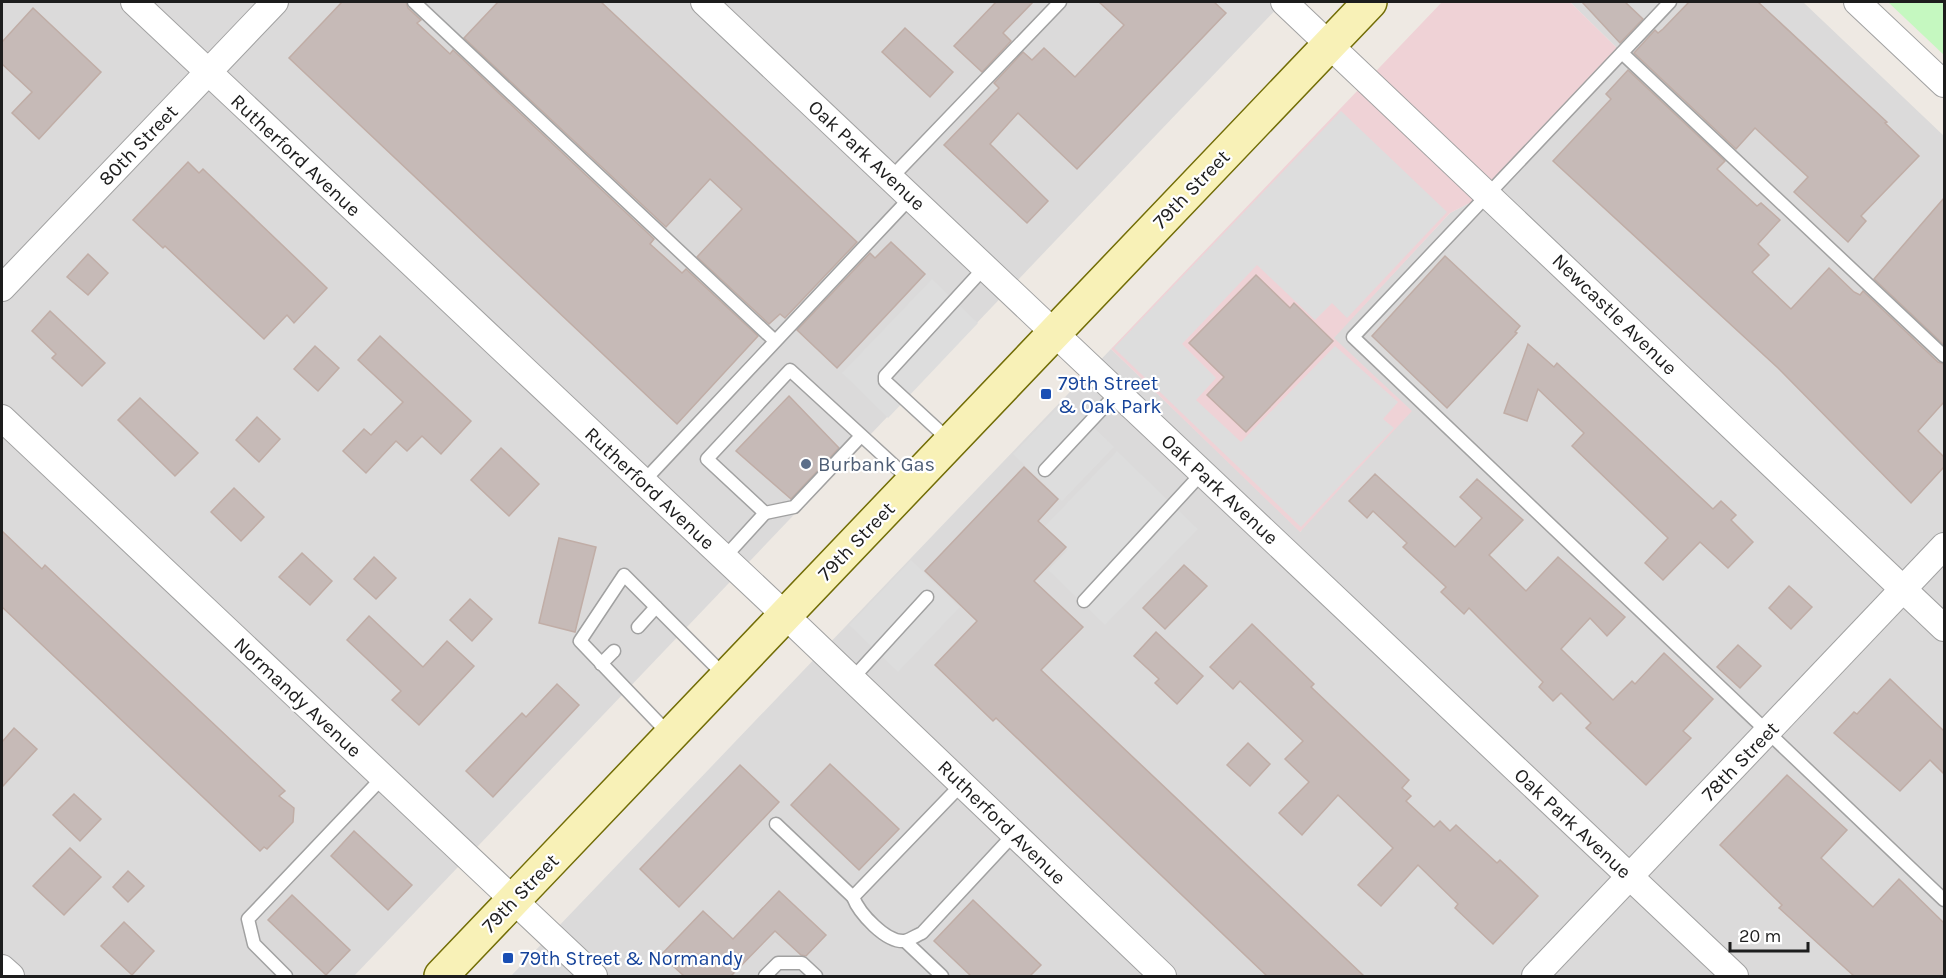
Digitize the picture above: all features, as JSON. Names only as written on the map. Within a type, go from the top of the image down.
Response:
[{"type":"main road","name":"79th Street","points":[[441,976],[1370,2]]},
{"type":"street","name":"Rutherford Avenue","points":[[134,2],[785,615],[1164,976]]},
{"type":"street","name":"80th Street","points":[[2,288],[274,2]]},
{"type":"street","name":"Oak Park Avenue","points":[[704,2],[1735,976]]},
{"type":"street","name":"Newcastle Avenue","points":[[1284,2],[1944,628]]},
{"type":"street","points":[[1857,2],[1944,84]]},
{"type":"street","name":"Normandy Avenue","points":[[2,418],[594,976]]},
{"type":"street","name":"78th Street","points":[[1535,976],[1944,546]]},
{"type":"street","points":[[2,968],[11,976]]},
{"type":"lane","points":[[414,2],[775,341]]},
{"type":"lane","points":[[891,178],[1060,2]]},
{"type":"lane","points":[[1670,2],[1353,337],[1944,900]]},
{"type":"lane","points":[[1622,53],[1944,356]]},
{"type":"lane","points":[[643,482],[911,197]]},
{"type":"lane","points":[[951,442],[885,381],[885,376],[985,267]]},
{"type":"lane","points":[[765,513],[707,459],[790,370],[912,482]]},
{"type":"lane","points":[[1045,470],[1118,393]]},
{"type":"lane","points":[[724,558],[765,513],[794,507],[861,436]]},
{"type":"lane","points":[[1084,600],[1202,473]]},
{"type":"lane","points":[[671,735],[580,641],[624,575],[726,677]]},
{"type":"lane","points":[[852,679],[927,597]]},
{"type":"lane","points":[[638,627],[656,607]]},
{"type":"lane","points":[[601,663],[614,651]]},
{"type":"lane","points":[[286,976],[254,945],[248,919],[383,777]]},
{"type":"lane","points":[[854,897],[962,784]]},
{"type":"lane","points":[[776,824],[854,897],[857,907],[891,939],[905,941],[922,933],[1014,834]]},
{"type":"lane","points":[[905,941],[942,976]]},
{"type":"lane","points":[[765,976],[778,963],[802,963],[816,976]]},
{"type":"shaded area","points":[[2,2],[1283,2],[354,976],[2,976]]},
{"type":"shaded area","points":[[1442,2],[1570,2],[1622,53],[1489,193],[1450,213],[1334,338],[1412,411],[1300,532],[1111,349]]},
{"type":"shaded area","points":[[1570,2],[1803,2],[1944,136],[1944,976],[511,976],[1111,349],[1301,532],[1333,338],[1450,213],[1489,193],[1621,52]]},
{"type":"shaded area","points":[[1341,111],[1447,212],[1347,318],[1332,303],[1315,320],[1257,265],[1182,344],[1216,378],[1196,400],[1241,442],[1335,346],[1398,402],[1383,419],[1394,428],[1301,527],[1114,348]]},
{"type":"shaded area","points":[[932,279],[978,323],[888,418],[842,373]]},
{"type":"shaded area","points":[[1065,400],[1114,447],[1062,501],[1013,454]]},
{"type":"shaded area","points":[[1117,451],[1198,529],[1105,625],[1048,570],[1068,549],[1045,526]]},
{"type":"shaded area","points":[[911,560],[960,607],[898,672],[849,625]]},
{"type":"green space","points":[[1888,2],[1944,2],[1944,55]]},
{"type":"building","points":[[342,2],[406,2],[408,8],[421,20],[417,23],[450,54],[453,50],[654,239],[650,244],[682,273],[686,269],[758,336],[677,424],[289,58]]},
{"type":"building","points":[[498,2],[601,2],[857,242],[785,318],[780,314],[769,324],[697,257],[742,209],[710,179],[666,227],[464,38]]},
{"type":"building","points":[[996,2],[1033,2],[1003,33],[1011,41],[982,72],[954,46]]},
{"type":"building","points":[[1099,2],[1214,2],[1226,13],[1077,169],[1018,113],[990,144],[1048,201],[1027,223],[944,145],[999,88],[994,83],[1023,52],[1032,60],[1044,48],[1075,77],[1124,25]]},
{"type":"building","points":[[1582,2],[1625,2],[1643,19],[1620,43]]},
{"type":"building","points":[[1689,2],[1758,2],[1887,122],[1885,123],[1919,156],[1861,216],[1866,221],[1848,242],[1794,192],[1808,177],[1755,128],[1736,149],[1634,53],[1655,30],[1658,33],[1663,29]]},
{"type":"building","points":[[33,8],[101,72],[39,139],[12,113],[32,92],[2,64],[2,42]]},
{"type":"building","points":[[905,28],[953,72],[930,97],[882,52]]},
{"type":"building","points":[[1628,70],[1725,161],[1717,169],[1757,206],[1761,203],[1780,220],[1758,244],[1769,255],[1752,272],[1791,309],[1829,268],[1854,292],[1860,295],[1863,291],[1938,362],[1944,364],[1944,402],[1918,431],[1944,457],[1944,467],[1911,503],[1778,368],[1553,161],[1611,99],[1606,94]]},
{"type":"building","points":[[188,162],[199,173],[203,169],[327,288],[294,323],[287,315],[264,339],[165,246],[163,248],[133,220]]},
{"type":"building","points":[[1944,198],[1944,345],[1874,279]]},
{"type":"building","points":[[891,242],[925,274],[837,368],[797,330],[870,253],[875,258]]},
{"type":"building","points":[[88,254],[108,273],[88,295],[67,277]]},
{"type":"building","points":[[1445,256],[1520,326],[1515,332],[1517,333],[1447,408],[1372,336]]},
{"type":"building","points":[[1256,275],[1290,308],[1294,303],[1333,341],[1246,432],[1207,395],[1224,377],[1189,343]]},
{"type":"building","points":[[50,311],[105,363],[82,386],[52,358],[56,354],[32,331]]},
{"type":"building","points":[[380,336],[471,421],[441,454],[422,436],[407,451],[396,441],[366,473],[343,451],[364,429],[371,435],[403,402],[358,360]]},
{"type":"building","points":[[1528,344],[1554,367],[1557,363],[1713,509],[1721,501],[1736,515],[1731,520],[1753,542],[1728,568],[1700,542],[1663,580],[1645,563],[1668,538],[1572,446],[1584,433],[1538,389],[1527,421],[1504,413]]},
{"type":"building","points":[[315,346],[339,368],[318,391],[294,369]]},
{"type":"building","points":[[789,396],[839,448],[791,499],[736,451]]},
{"type":"building","points":[[140,398],[198,453],[175,476],[118,420]]},
{"type":"building","points":[[257,417],[280,439],[259,462],[236,440]]},
{"type":"building","points":[[501,448],[539,484],[509,516],[471,480]]},
{"type":"building","points":[[1024,467],[1058,499],[1038,521],[1066,547],[1034,581],[1083,627],[1041,670],[1364,976],[1267,976],[996,718],[993,721],[935,665],[977,621],[925,571]]},
{"type":"building","points":[[1375,474],[1455,547],[1482,518],[1460,497],[1477,479],[1523,520],[1489,555],[1526,591],[1558,557],[1625,617],[1607,636],[1590,618],[1561,649],[1613,700],[1632,681],[1635,684],[1664,653],[1713,699],[1683,731],[1691,738],[1646,785],[1586,728],[1591,723],[1561,693],[1553,701],[1539,687],[1543,682],[1469,608],[1464,614],[1441,592],[1446,587],[1403,547],[1407,543],[1373,511],[1367,518],[1349,501]]},
{"type":"building","points":[[234,488],[264,517],[241,541],[211,512]]},
{"type":"building","points":[[2,531],[42,569],[45,565],[285,791],[279,796],[294,808],[293,822],[267,849],[264,847],[260,851],[2,607]]},
{"type":"building","points":[[559,538],[596,547],[575,632],[539,623]]},
{"type":"building","points":[[302,553],[332,581],[310,605],[279,577]]},
{"type":"building","points":[[374,557],[396,578],[376,599],[354,579]]},
{"type":"building","points":[[1184,565],[1207,586],[1165,629],[1143,608]]},
{"type":"building","points":[[1789,586],[1812,607],[1791,629],[1769,608]]},
{"type":"building","points":[[470,599],[492,619],[472,641],[450,620]]},
{"type":"building","points":[[369,616],[423,667],[447,641],[474,666],[419,725],[392,700],[401,691],[347,640]]},
{"type":"building","points":[[1252,624],[1314,684],[1311,687],[1409,780],[1402,788],[1411,796],[1406,801],[1434,827],[1440,821],[1450,831],[1456,825],[1497,863],[1500,860],[1538,896],[1493,944],[1455,908],[1458,904],[1418,865],[1381,906],[1358,885],[1393,848],[1338,795],[1302,835],[1279,813],[1309,782],[1285,759],[1303,741],[1240,681],[1233,689],[1210,667]]},
{"type":"building","points":[[1156,632],[1203,676],[1177,704],[1155,683],[1159,679],[1134,656]]},
{"type":"building","points":[[1738,645],[1761,666],[1740,688],[1717,667]]},
{"type":"building","points":[[1890,679],[1944,731],[1944,774],[1930,760],[1900,791],[1834,733],[1854,712],[1857,714]]},
{"type":"building","points":[[557,684],[579,705],[493,797],[466,771],[522,713],[526,717]]},
{"type":"building","points":[[14,728],[37,749],[2,787],[2,742]]},
{"type":"building","points":[[1248,743],[1270,764],[1250,786],[1227,765]]},
{"type":"building","points":[[830,764],[899,829],[859,870],[791,805]]},
{"type":"building","points":[[740,765],[779,802],[679,907],[640,869]]},
{"type":"building","points":[[1787,775],[1847,830],[1821,858],[1873,907],[1899,879],[1944,923],[1944,976],[1854,976],[1779,908],[1782,905],[1720,845]]},
{"type":"building","points":[[74,794],[101,819],[80,841],[53,815]]},
{"type":"building","points":[[354,831],[412,885],[388,910],[331,856]]},
{"type":"building","points":[[70,848],[101,877],[64,915],[33,886]]},
{"type":"building","points":[[128,871],[144,886],[128,902],[113,887]]},
{"type":"building","points":[[779,891],[826,935],[806,956],[801,955],[775,931],[731,976],[684,976],[661,955],[703,911],[733,939]]},
{"type":"building","points":[[292,895],[350,950],[326,975],[268,920]]},
{"type":"building","points":[[973,900],[1041,965],[1030,976],[971,976],[934,941]]},
{"type":"building","points":[[124,922],[154,951],[132,975],[101,946]]},
{"type":"place","name":"79th Street & Oak Park","points":[[1046,394]]},
{"type":"place","name":"Burbank Gas","points":[[806,464]]},
{"type":"place","name":"79th Street & Normandy","points":[[508,958]]}]
